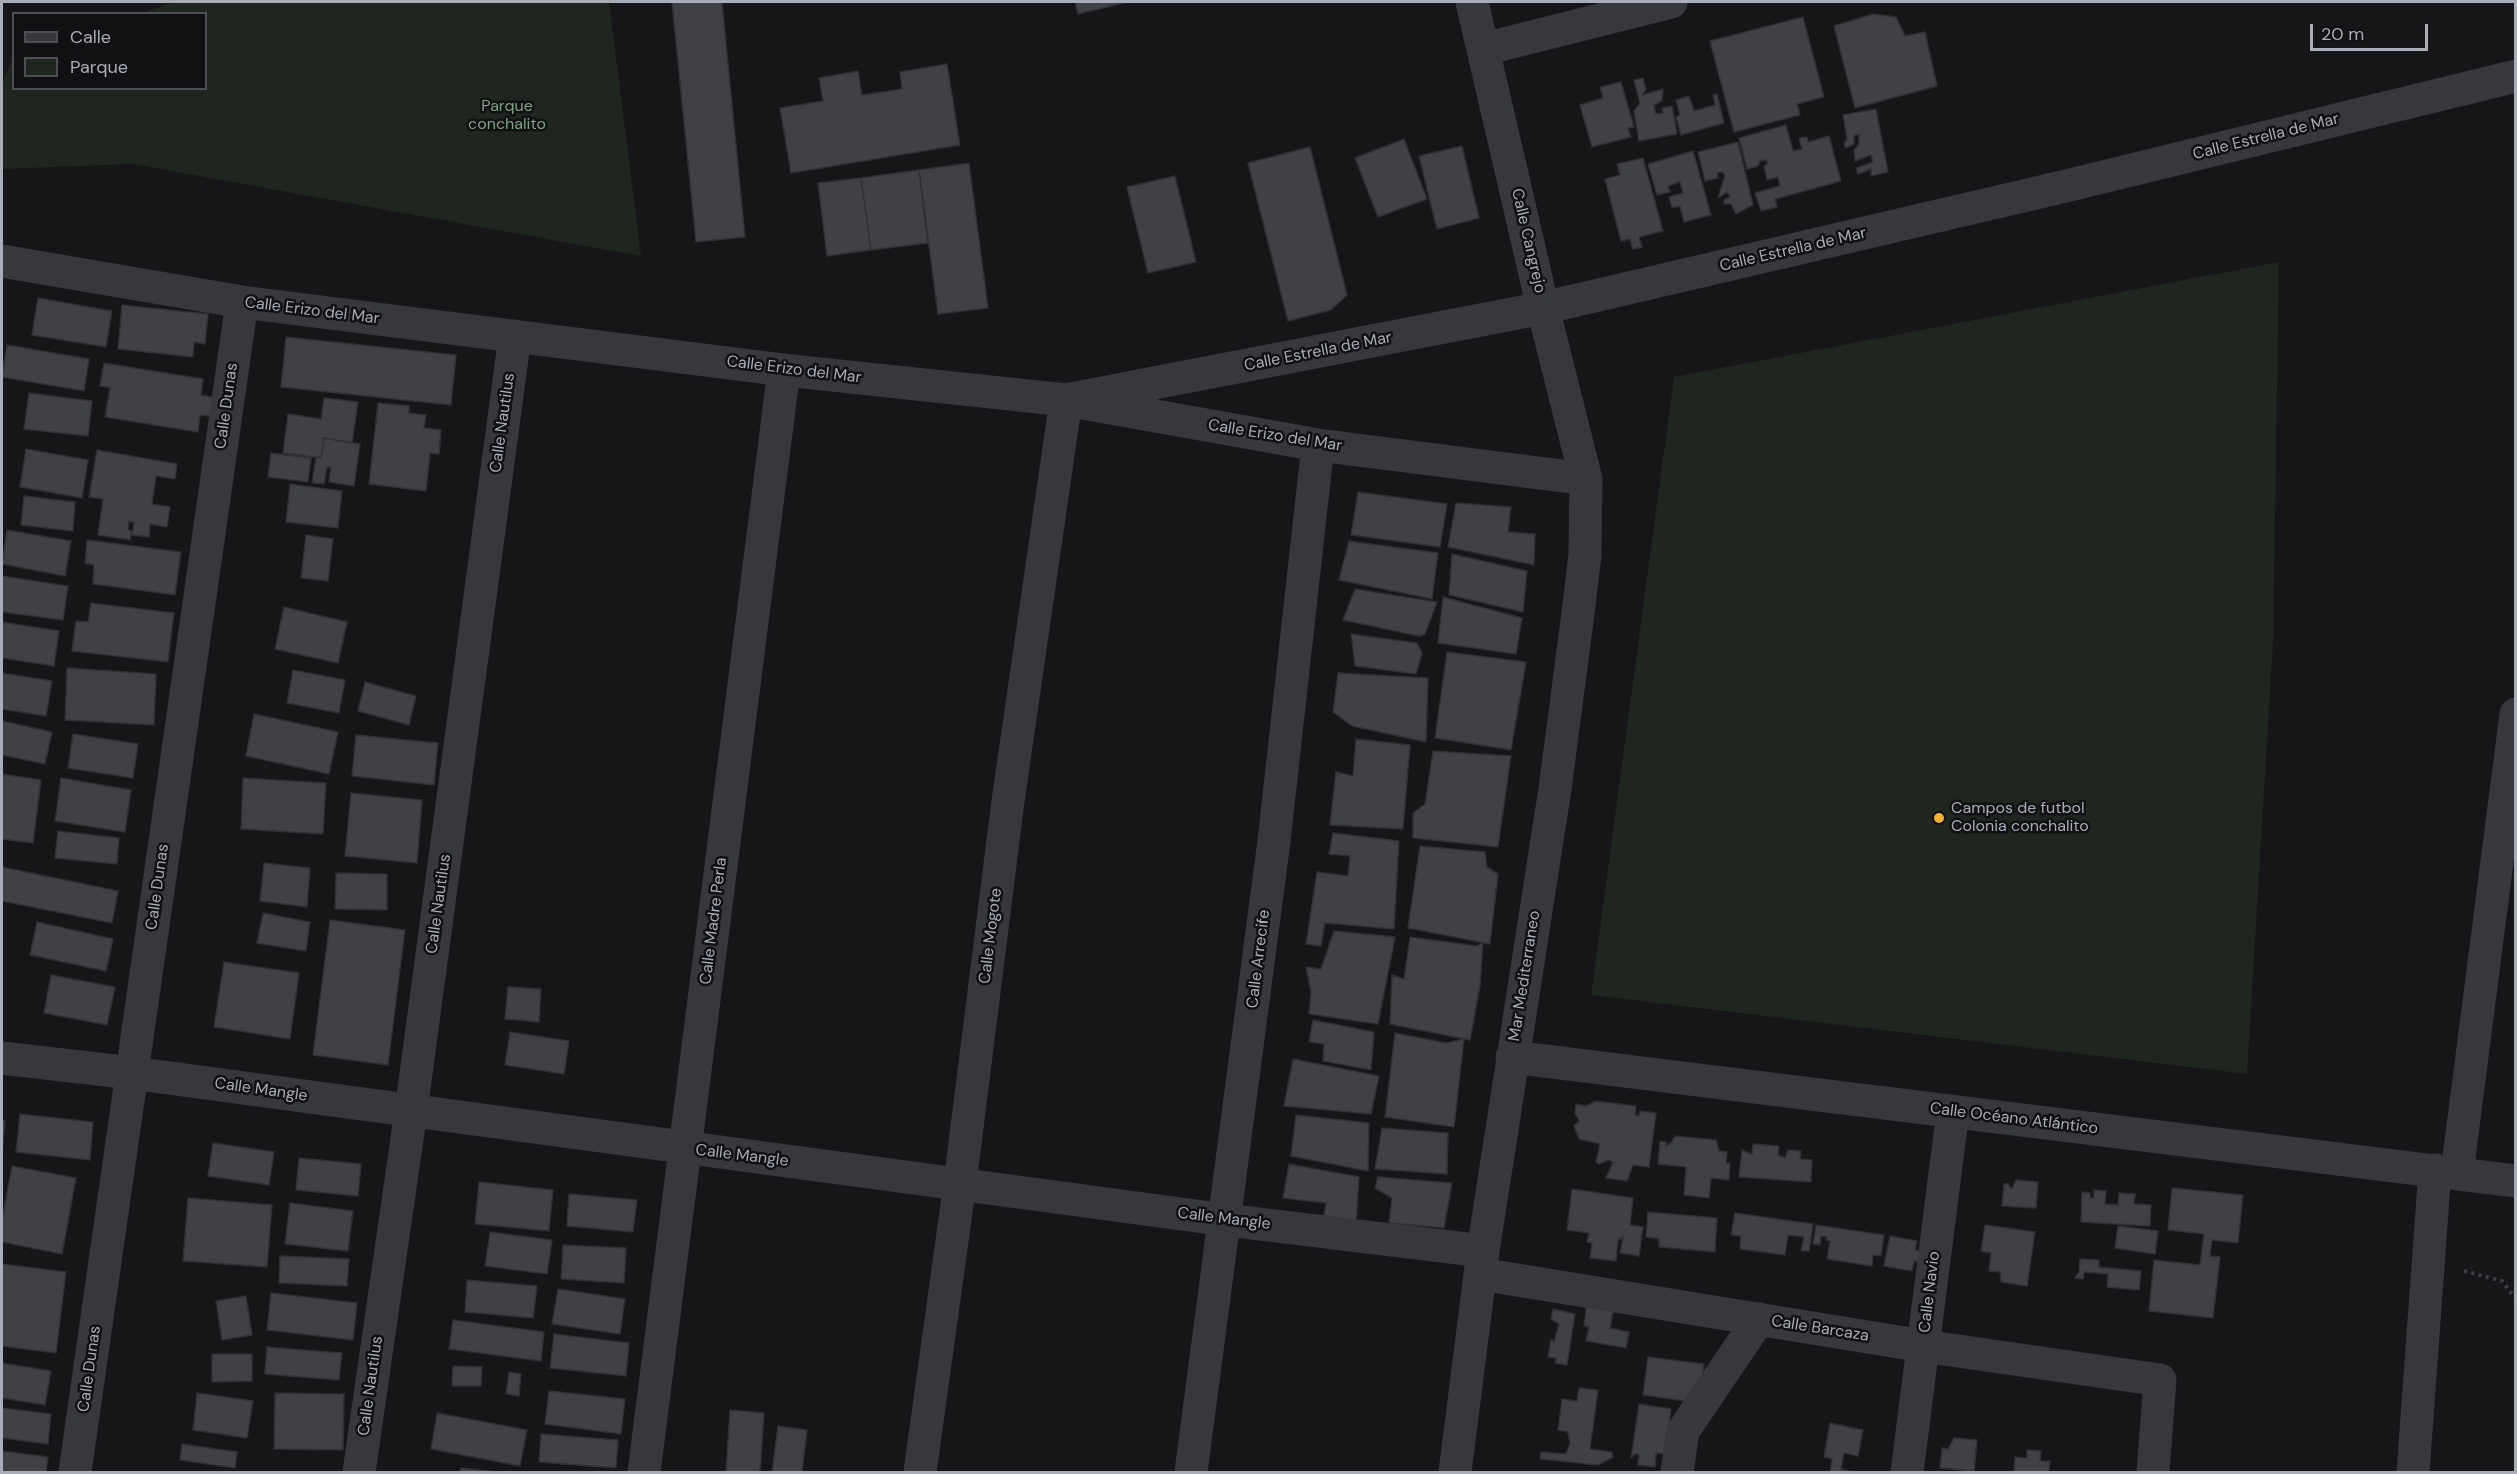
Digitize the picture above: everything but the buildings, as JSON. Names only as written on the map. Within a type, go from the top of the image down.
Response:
[{"type":"street","name":"Calle Cangrejo","points":[[1472,2],[1543,308],[1586,479]]},
{"type":"street","points":[[1484,49],[1671,2]]},
{"type":"street","name":"Calle Estrella de Mar","points":[[1066,400],[1543,308],[2078,184],[2516,76]]},
{"type":"street","name":"Calle Erizo del Mar","points":[[2,261],[242,302],[784,370],[1066,400],[1318,445],[1586,479]]},
{"type":"street","name":"Calle Dunas","points":[[75,1473],[242,302]]},
{"type":"street","name":"Calle Nautilus","points":[[359,1473],[411,1111],[515,336]]},
{"type":"street","name":"Calle Madre Perla","points":[[644,1473],[784,370]]},
{"type":"street","name":"Calle Mogote","points":[[920,1473],[960,1183],[1008,801],[1066,400]]},
{"type":"street","name":"Calle Arrecife","points":[[1191,1473],[1274,841],[1318,445]]},
{"type":"street","name":"Mar Mediterraneo","points":[[1455,1473],[1482,1262],[1555,789],[1577,624],[1585,555],[1586,479]]},
{"type":"street","points":[[2413,1473],[2429,1261],[2446,1172],[2516,714]]},
{"type":"street","name":"Calle Océano Atlántico","points":[[1512,1057],[2516,1181]]},
{"type":"street","name":"Calle Mangle","points":[[2,1058],[132,1073],[686,1149],[960,1183],[1226,1220],[1482,1262]]},
{"type":"street","name":"Calle Navio","points":[[1907,1473],[1953,1111]]},
{"type":"street","name":"Calle Barcaza","points":[[1482,1262],[1759,1319],[1923,1346],[2160,1380],[2153,1473]]},
{"type":"street","points":[[1677,1473],[1683,1431],[1759,1319]]},
{"type":"path","points":[[2429,1261],[2502,1281],[2516,1299]]},
{"type":"green space","name":"Parque conchalito","points":[[175,2],[609,2],[641,256],[132,164],[2,169],[2,85],[12,60],[12,90],[207,90],[207,12],[144,12]]},
{"type":"green space","name":"Campos de futbol Colonia conchalito","points":[[2279,262],[2273,642],[2247,1074],[1591,995],[1674,377]]},
{"type":"place","name":"Campos de futbol Colonia conchalito","points":[[1939,818]]}]
